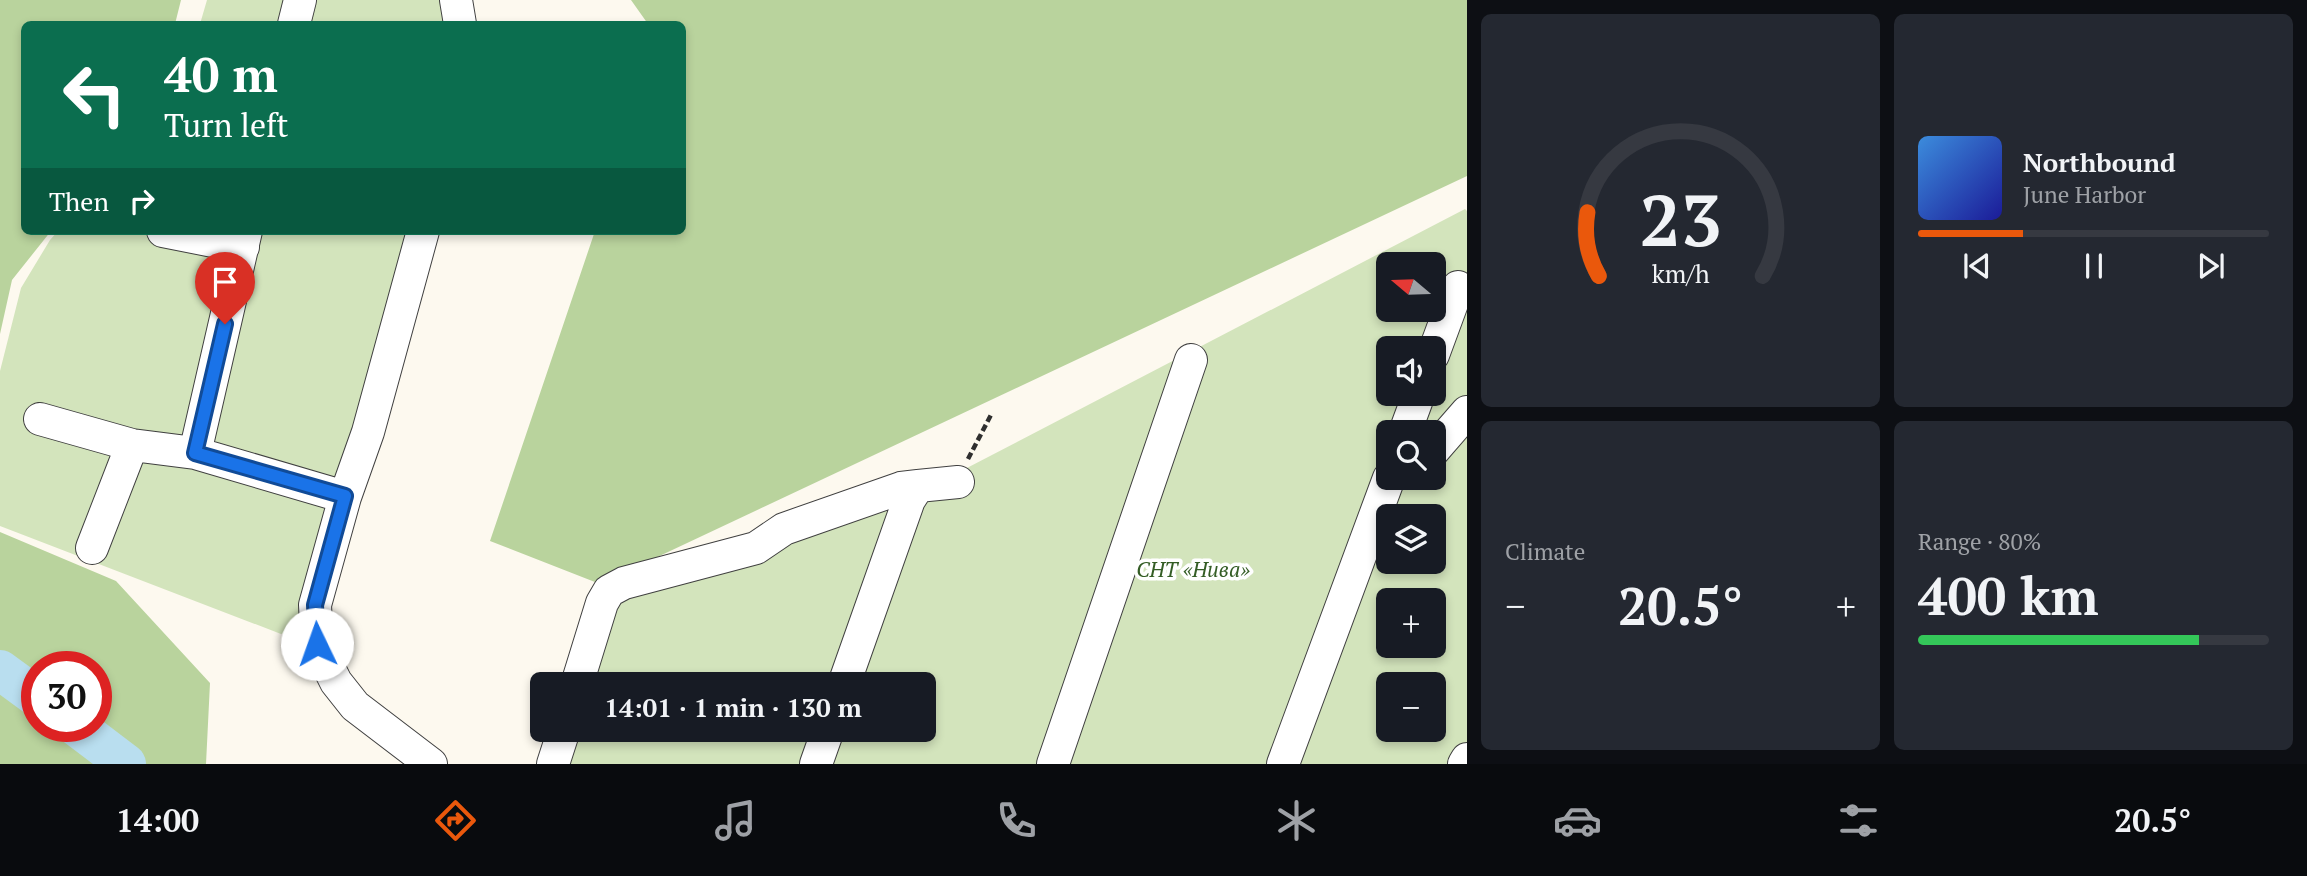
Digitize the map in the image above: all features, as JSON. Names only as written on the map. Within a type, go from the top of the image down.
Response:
[{"type":"street","points":[[295,21],[300,0]]},
{"type":"street","points":[[456,0],[460,21]]},
{"type":"street","points":[[195,453],[245,239],[204,235]]},
{"type":"street","points":[[422,235],[368,432],[345,496],[315,605],[317,644],[336,682],[355,706],[431,764]]},
{"type":"street","points":[[1440,336],[1458,287]]},
{"type":"street","points":[[1053,764],[1191,360]]},
{"type":"street","points":[[1446,436],[1467,412]]},
{"type":"street","points":[[40,419],[132,445],[195,453],[345,496]]},
{"type":"street","points":[[92,548],[132,445]]},
{"type":"street","points":[[581,672],[602,603],[609,591],[624,583],[756,548],[784,529],[901,488],[958,482]]},
{"type":"street","points":[[848,672],[909,500],[918,486]]},
{"type":"street","points":[[1283,764],[1385,490]]},
{"type":"street","points":[[1373,521],[1400,490]]},
{"type":"street","points":[[553,764],[560,742]]},
{"type":"street","points":[[816,764],[824,742]]},
{"type":"street","points":[[1464,764],[1467,759]]},
{"type":"path","points":[[958,482],[992,413]]},
{"type":"green space","points":[[0,0],[181,0],[176,21],[21,21],[21,235],[48,235],[12,280],[0,334]]},
{"type":"green space","points":[[207,0],[470,0],[476,21],[201,21]]},
{"type":"green space","points":[[631,0],[1467,0],[1467,176],[600,584],[490,541],[594,235],[686,235],[686,21],[646,21]]},
{"type":"green space","name":"СНТ «Нива»","points":[[1465,209],[1467,211],[1467,764],[562,764],[568,742],[936,742],[936,672],[589,672],[615,583],[963,470],[1376,255],[1376,322],[1446,322],[1446,252],[1382,252]]},
{"type":"green space","points":[[54,235],[434,235],[321,621],[281,634],[0,526],[0,371],[21,288]]},
{"type":"green space","points":[[0,532],[116,581],[210,683],[206,764],[0,764]]},
{"type":"waterway","points":[[0,670],[21,685]]},
{"type":"waterway","points":[[97,742],[126,764]]},
{"type":"route","points":[[225,324],[195,453],[345,496],[315,605],[317,644]]}]
